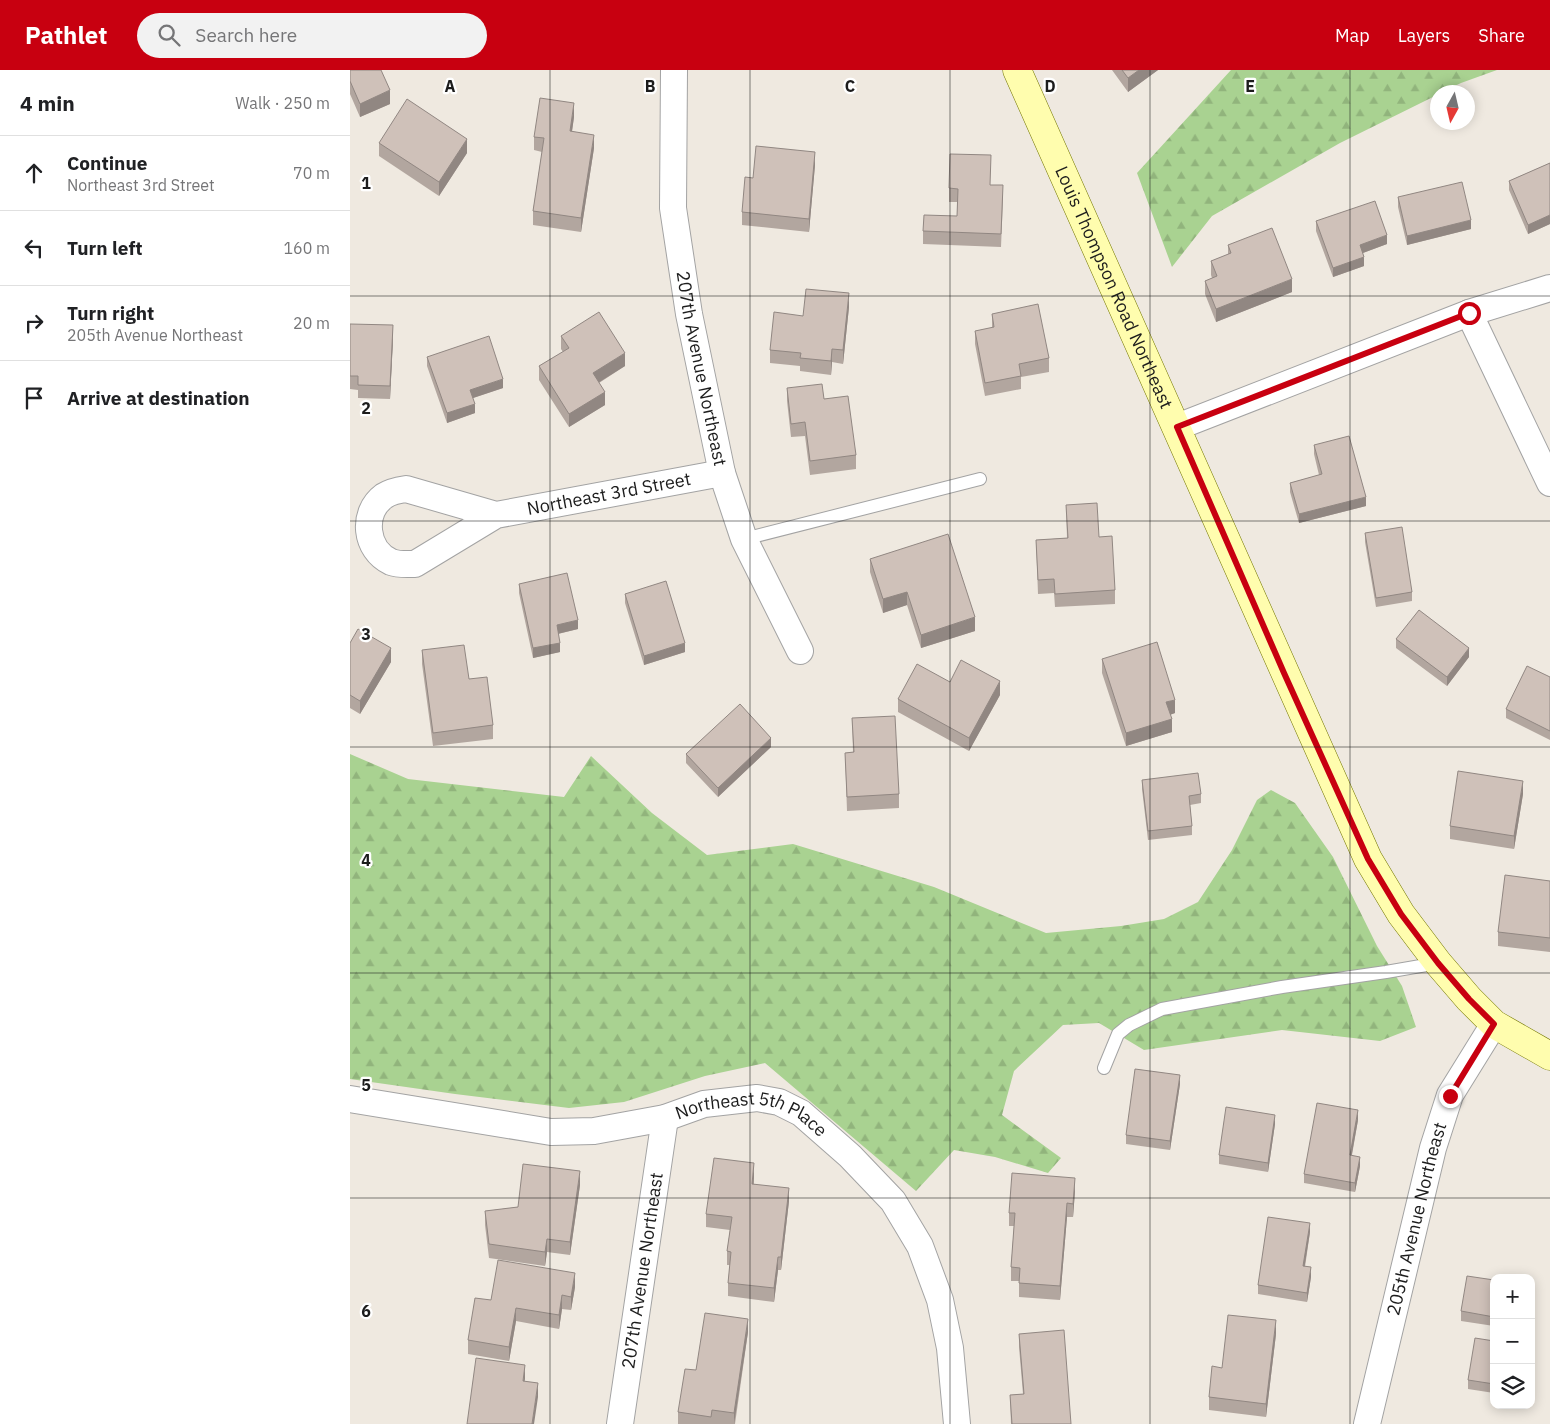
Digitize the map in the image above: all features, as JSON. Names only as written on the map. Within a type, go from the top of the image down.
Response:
[{"type":"street","name":"207th Avenue Northeast","points":[[674,70],[673,208],[689,314],[722,473],[744,539],[800,651]]},
{"type":"street","name":"Louis Thompson Road Northeast","points":[[1017,70],[1368,859],[1401,914],[1438,963],[1469,999],[1494,1024],[1550,1056]]},
{"type":"street","points":[[1177,427],[1469,313],[1550,288]]},
{"type":"street","points":[[1469,313],[1550,483]]},
{"type":"street","name":"Northeast 3rd Street","points":[[496,515],[722,473]]},
{"type":"street","name":"205th Avenue Northeast","points":[[1367,1424],[1433,1148],[1450,1096],[1494,1024]]},
{"type":"street","name":"Northeast 5th Place","points":[[350,1099],[551,1132],[594,1131],[665,1118],[704,1104],[757,1098],[779,1102],[802,1113],[850,1156],[892,1201],[920,1246],[940,1300],[950,1348],[957,1424]]},
{"type":"street","name":"207th Avenue Northeast","points":[[620,1424],[665,1118]]},
{"type":"lane","points":[[744,539],[980,479]]},
{"type":"lane","points":[[1104,1068],[1118,1034],[1129,1025],[1162,1009],[1282,987],[1438,963]]},
{"type":"green space","points":[[1231,70],[1497,70],[1457,85],[1430,85],[1430,98],[1340,143],[1212,216],[1172,267],[1137,173]]},
{"type":"green space","points":[[350,754],[408,779],[564,797],[591,756],[652,813],[707,855],[793,844],[934,887],[1046,933],[1121,926],[1164,919],[1198,902],[1232,850],[1257,800],[1271,790],[1295,803],[1333,857],[1377,946],[1402,986],[1416,1027],[1380,1041],[1282,1030],[1144,1050],[1099,1023],[1063,1025],[1014,1071],[1002,1115],[1061,1158],[1048,1173],[995,1157],[954,1150],[916,1191],[765,1063],[705,1076],[624,1102],[569,1108],[350,1079]]},
{"type":"building","points":[[350,70],[381,70],[390,90],[360,104],[350,81]]},
{"type":"building","points":[[1122,70],[1139,70],[1128,78]]},
{"type":"building","points":[[540,98],[574,103],[570,131],[594,135],[581,218],[533,211],[544,138],[534,137]]},
{"type":"building","points":[[407,99],[467,139],[439,182],[379,143]]},
{"type":"building","points":[[756,146],[815,152],[809,219],[742,212],[745,177],[753,178]]},
{"type":"building","points":[[950,154],[991,155],[990,185],[1003,185],[1001,234],[923,231],[924,215],[957,216],[958,189],[949,188]]},
{"type":"building","points":[[1550,163],[1550,215],[1528,225],[1509,181]]},
{"type":"building","points":[[1462,182],[1471,220],[1407,236],[1398,197]]},
{"type":"building","points":[[1375,201],[1387,235],[1360,245],[1364,257],[1333,268],[1316,221]]},
{"type":"building","points":[[1272,228],[1292,279],[1216,309],[1205,281],[1217,276],[1211,261],[1231,253],[1228,245]]},
{"type":"building","points":[[806,289],[849,293],[843,350],[832,349],[831,361],[800,358],[801,353],[770,350],[774,312],[803,316]]},
{"type":"building","points":[[1038,304],[1049,358],[1019,364],[1021,376],[985,383],[975,331],[994,327],[992,314]]},
{"type":"building","points":[[599,312],[625,353],[593,373],[605,392],[569,414],[539,366],[569,348],[561,336]]},
{"type":"building","points":[[350,324],[393,325],[390,386],[358,385],[358,376],[350,376]]},
{"type":"building","points":[[489,336],[503,379],[470,390],[475,404],[447,413],[427,357]]},
{"type":"building","points":[[822,384],[824,399],[848,396],[856,455],[810,461],[805,422],[791,424],[787,388]]},
{"type":"building","points":[[1349,436],[1366,497],[1299,514],[1290,483],[1322,474],[1314,445]]},
{"type":"building","points":[[1097,503],[1099,537],[1112,536],[1115,590],[1055,594],[1054,579],[1038,580],[1036,540],[1068,538],[1066,505]]},
{"type":"building","points":[[1402,527],[1412,592],[1376,598],[1365,533]]},
{"type":"building","points":[[948,534],[975,617],[921,635],[907,592],[883,599],[870,559]]},
{"type":"building","points":[[567,573],[578,620],[557,625],[560,643],[533,648],[519,584]]},
{"type":"building","points":[[666,581],[685,643],[644,656],[625,594]]},
{"type":"building","points":[[1419,610],[1469,648],[1447,677],[1396,639]]},
{"type":"building","points":[[358,629],[391,648],[360,701],[350,695],[350,643]]},
{"type":"building","points":[[1157,642],[1175,700],[1166,702],[1172,719],[1126,733],[1102,659]]},
{"type":"building","points":[[464,645],[469,679],[487,677],[493,725],[433,733],[422,650]]},
{"type":"building","points":[[961,660],[1000,681],[969,738],[898,699],[917,664],[950,682]]},
{"type":"building","points":[[1527,666],[1550,677],[1550,731],[1506,709]]},
{"type":"building","points":[[740,704],[771,738],[718,788],[686,754]]},
{"type":"building","points":[[895,716],[899,794],[847,797],[845,753],[854,752],[852,718]]},
{"type":"building","points":[[1458,771],[1523,781],[1514,836],[1450,826]]},
{"type":"building","points":[[1198,773],[1201,794],[1189,796],[1192,826],[1148,831],[1142,780]]},
{"type":"building","points":[[1505,875],[1550,881],[1550,938],[1498,932]]},
{"type":"building","points":[[1135,1069],[1180,1075],[1170,1141],[1126,1135]]},
{"type":"building","points":[[1317,1103],[1358,1110],[1350,1155],[1360,1157],[1355,1183],[1304,1174]]},
{"type":"building","points":[[1226,1107],[1275,1115],[1268,1163],[1219,1155]]},
{"type":"building","points":[[714,1158],[754,1163],[752,1184],[789,1188],[781,1257],[778,1257],[774,1288],[728,1283],[731,1252],[727,1251],[732,1217],[706,1214]]},
{"type":"building","points":[[523,1164],[580,1171],[570,1242],[547,1239],[545,1252],[489,1244],[485,1211],[518,1207]]},
{"type":"building","points":[[1012,1173],[1075,1178],[1073,1204],[1067,1203],[1060,1286],[1019,1283],[1020,1268],[1011,1267],[1015,1213],[1009,1213]]},
{"type":"building","points":[[1268,1217],[1310,1223],[1303,1266],[1311,1267],[1307,1293],[1258,1285]]},
{"type":"building","points":[[498,1260],[575,1273],[571,1297],[562,1295],[559,1315],[516,1308],[509,1347],[468,1340],[475,1298],[491,1300]]},
{"type":"building","points":[[1467,1276],[1490,1279],[1490,1316],[1461,1311]]},
{"type":"building","points":[[705,1313],[748,1319],[734,1413],[712,1410],[711,1417],[678,1412],[685,1369],[696,1370]]},
{"type":"building","points":[[1228,1315],[1276,1320],[1266,1404],[1209,1397],[1212,1366],[1222,1368]]},
{"type":"building","points":[[1064,1330],[1071,1424],[1012,1424],[1010,1395],[1024,1394],[1019,1334]]},
{"type":"building","points":[[1475,1338],[1490,1340],[1490,1383],[1468,1380]]},
{"type":"building","points":[[476,1358],[525,1365],[523,1381],[538,1383],[532,1424],[467,1424]]},
{"type":"route","points":[[1450,1096],[1494,1024],[1469,999],[1438,963],[1401,914],[1368,859],[1284,673],[1177,427],[1469,313]]}]
